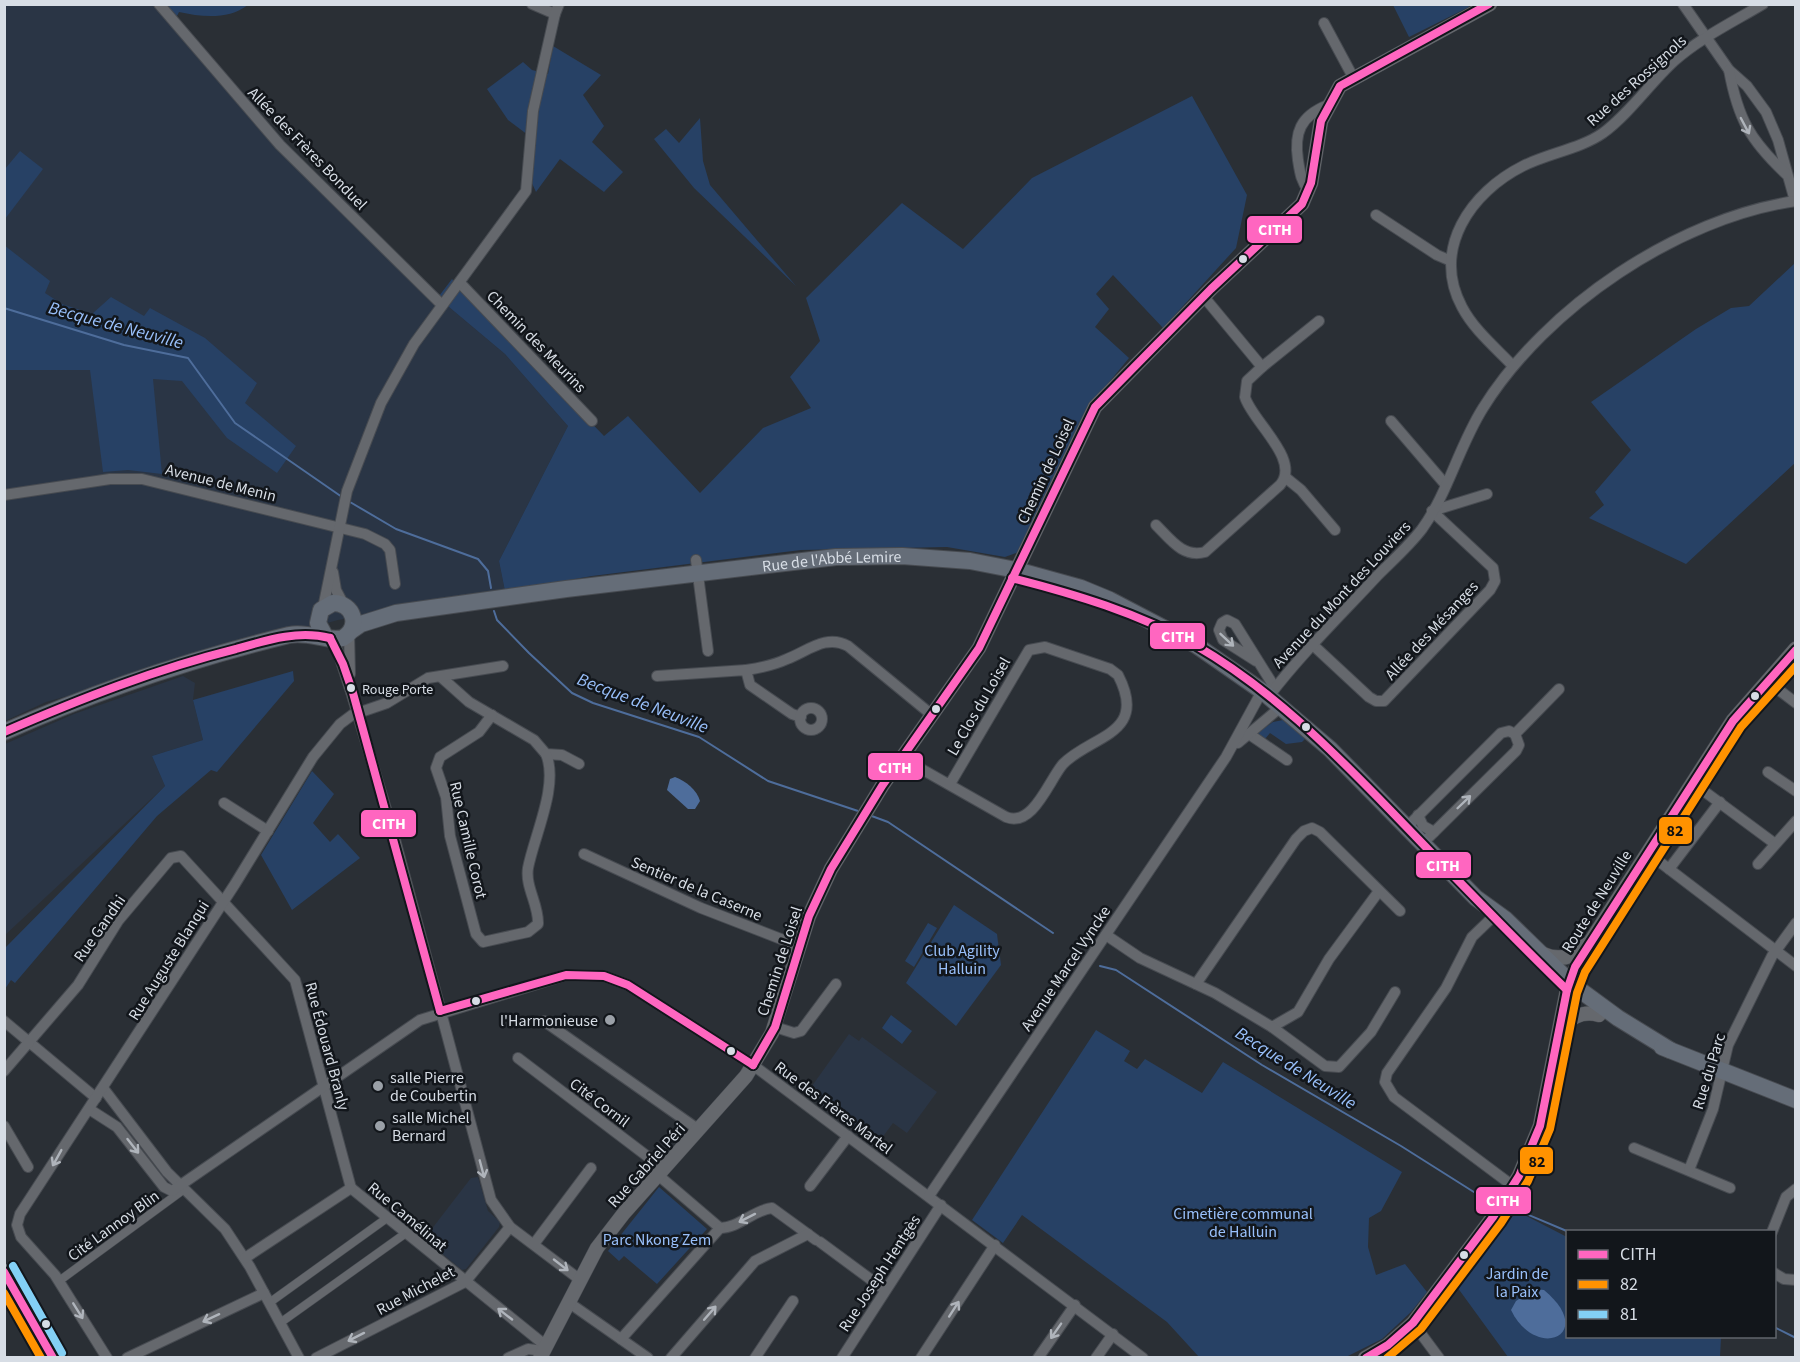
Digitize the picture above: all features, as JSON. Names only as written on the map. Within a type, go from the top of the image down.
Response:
[{"type":"main road","name":"Rue de l'Abbé Lemire","points":[[4,732],[62,708],[178,666],[294,634],[341,639],[362,624],[396,614],[506,599],[567,596],[698,570],[868,563],[949,566],[1014,574],[1148,621],[1204,650],[1268,692],[1413,820],[1476,898],[1542,954],[1568,986]]},
{"type":"main road","name":"Rue de l'Abbé Lemire","points":[[4,723],[152,666],[300,626],[333,603],[396,614]]},
{"type":"main road","points":[[347,607],[354,621],[350,632]]},
{"type":"main road","points":[[321,611],[319,628],[328,637]]},
{"type":"main road","name":"Route de Neuville","points":[[1568,986],[1596,934],[1733,721],[1796,649]]},
{"type":"main road","name":"Rue de l'Abbé Lemire","points":[[1495,915],[1568,986]]},
{"type":"main road","points":[[1542,954],[1554,959],[1566,958],[1583,948],[1596,934]]},
{"type":"main road","points":[[1568,986],[1599,1015],[1648,1042],[1796,1100]]},
{"type":"main road","points":[[1568,986],[1670,1050]]},
{"type":"street","name":"Allée des Frères Bonduel","points":[[159,4],[280,146],[442,305]]},
{"type":"street","points":[[321,611],[347,491],[367,435],[390,385],[414,344],[526,190],[533,111],[557,9],[532,4]]},
{"type":"street","name":"Chemin de Loisel","points":[[753,1065],[775,1027],[800,946],[824,883],[856,827],[973,658],[1091,413],[1119,381],[1293,213],[1309,191],[1320,128],[1328,105],[1340,86],[1353,76],[1490,4]]},
{"type":"street","points":[[1683,4],[1729,70],[1747,86],[1766,112],[1778,140],[1795,201]]},
{"type":"street","name":"Rue des Rossignols","points":[[1513,366],[1463,308],[1455,288],[1451,261],[1458,229],[1479,199],[1519,168],[1586,143],[1604,132],[1676,60],[1763,4]]},
{"type":"street","points":[[1324,23],[1353,76]]},
{"type":"street","points":[[1729,70],[1736,106],[1746,128],[1761,150],[1786,174]]},
{"type":"street","points":[[1309,191],[1301,178],[1296,136],[1309,116],[1328,105]]},
{"type":"street","name":"Avenue du Mont des Louviers","points":[[1268,692],[1416,536],[1432,511],[1476,419],[1513,366],[1546,332],[1590,295],[1657,250],[1736,214],[1795,201]]},
{"type":"street","points":[[1376,215],[1437,255],[1451,261]]},
{"type":"street","name":"Chemin des Meurins","points":[[460,283],[592,421]]},
{"type":"street","points":[[1204,297],[1262,367]]},
{"type":"street","points":[[1156,525],[1183,551],[1196,554],[1205,552],[1280,486],[1285,477],[1283,461],[1245,397],[1247,381],[1319,321]]},
{"type":"street","points":[[1391,422],[1445,484]]},
{"type":"street","points":[[1285,477],[1300,490],[1335,530]]},
{"type":"street","name":"Avenue de Menin","points":[[4,495],[135,478],[170,484],[365,534],[385,544],[390,550],[395,584]]},
{"type":"street","points":[[1432,511],[1487,494]]},
{"type":"street","name":"Allée des Mésanges","points":[[1313,645],[1369,698],[1384,701],[1490,590],[1495,581],[1493,568],[1432,511]]},
{"type":"street","points":[[332,559],[334,586],[347,607]]},
{"type":"street","points":[[698,570],[708,651]]},
{"type":"street","points":[[350,632],[348,657],[352,695]]},
{"type":"street","points":[[328,637],[337,650],[352,695],[394,836],[490,1196],[496,1209],[510,1227],[579,1279]]},
{"type":"street","points":[[657,676],[746,670],[779,662],[820,643],[840,643],[848,646],[932,715]]},
{"type":"street","name":"Le Clos du Loisel","points":[[902,758],[1006,817],[1014,819],[1024,816],[1064,764],[1118,728],[1125,709],[1118,675],[1110,669],[1045,647],[1029,650],[950,784]]},
{"type":"street","points":[[1256,661],[1268,692]]},
{"type":"street","points":[[357,713],[383,705],[423,680],[503,666]]},
{"type":"street","points":[[746,670],[750,685],[792,714],[801,717]]},
{"type":"street","points":[[441,677],[465,699],[534,740],[546,754],[562,754],[579,764]]},
{"type":"street","points":[[1767,681],[1796,703]]},
{"type":"street","points":[[1515,734],[1558,689]]},
{"type":"street","name":"Avenue Marcel Vyncke","points":[[929,1196],[1268,692]]},
{"type":"street","name":"Avenue Marcel Vyncke","points":[[1226,757],[1282,706]]},
{"type":"street","name":"Rue Auguste Blanqui","points":[[59,1281],[46,1264],[27,1246],[18,1231],[20,1214],[224,900],[313,757],[344,720],[357,713]]},
{"type":"street","name":"Rue Camille Corot","points":[[492,715],[478,732],[440,757],[436,768],[446,797],[450,836],[473,923],[477,936],[483,942],[528,932],[538,924],[528,874],[547,794],[550,769],[546,754]]},
{"type":"street","points":[[1413,820],[1501,733],[1509,731],[1515,734],[1520,745],[1516,752],[1428,837]]},
{"type":"street","points":[[1249,734],[1287,760]]},
{"type":"street","points":[[1768,772],[1796,791]]},
{"type":"street","points":[[1693,783],[1774,843]]},
{"type":"street","points":[[1669,869],[1720,802]]},
{"type":"street","points":[[224,803],[268,831]]},
{"type":"street","points":[[1758,864],[1796,820]]},
{"type":"street","points":[[1196,984],[1304,831],[1312,828],[1320,832],[1401,911]]},
{"type":"street","points":[[1648,853],[1796,966]]},
{"type":"street","name":"Sentier de la Caserne","points":[[584,854],[701,908],[800,946]]},
{"type":"street","name":"Rue Gandhi","points":[[4,1071],[75,989],[118,921],[171,858],[178,855],[184,857],[224,900]]},
{"type":"street","points":[[1272,1028],[1298,1012],[1329,959],[1379,891]]},
{"type":"street","name":"Rue Édouard Branly","points":[[224,900],[295,980],[351,1188]]},
{"type":"street","points":[[1495,915],[1472,937],[1446,988],[1387,1073],[1385,1082],[1394,1097],[1513,1186]]},
{"type":"street","name":"Rue du Parc","points":[[1689,1170],[1713,1109],[1728,1045],[1775,950],[1796,923]]},
{"type":"street","points":[[1106,935],[1140,958],[1196,984],[1272,1028],[1328,1068],[1339,1067],[1371,1032],[1395,992]]},
{"type":"street","name":"Rue des Frères Martel","points":[[182,1188],[408,1027],[440,1011],[566,975],[603,976],[622,982],[753,1065],[1143,1358]]},
{"type":"street","points":[[775,1027],[794,1033],[801,1031],[836,984]]},
{"type":"street","name":"Route de Neuville","points":[[1372,1356],[1413,1323],[1513,1186],[1540,1126],[1568,986]]},
{"type":"street","points":[[1557,1039],[1564,1026],[1572,1018],[1583,1014],[1599,1015]]},
{"type":"street","points":[[4,1021],[96,1098]]},
{"type":"street","points":[[544,1021],[699,1130]]},
{"type":"street","name":"Cité Cornil","points":[[518,1058],[661,1172],[720,1228]]},
{"type":"street","name":"Rue Gabriel Péri","points":[[543,1351],[579,1279],[612,1227],[699,1130],[753,1065]]},
{"type":"street","points":[[103,1088],[182,1188],[225,1229],[245,1258],[298,1358]]},
{"type":"street","points":[[89,1109],[117,1127],[167,1189],[172,1191],[182,1188]]},
{"type":"street","points":[[4,1126],[28,1167]]},
{"type":"street","points":[[810,1186],[848,1136]]},
{"type":"street","points":[[1634,1148],[1730,1188]]},
{"type":"street","points":[[534,1244],[591,1168]]},
{"type":"street","name":"Cité Lannoy Blin","points":[[59,1281],[182,1188]]},
{"type":"street","name":"Rue Camélinat","points":[[245,1258],[351,1188],[465,1282],[543,1351]]},
{"type":"street","points":[[1773,1230],[1786,1197],[1796,1189]]},
{"type":"street","name":"Rue Joseph Hentgès","points":[[842,1358],[941,1205]]},
{"type":"street","points":[[621,1339],[720,1228],[732,1226],[769,1208],[777,1210],[885,1290]]},
{"type":"street","points":[[127,1358],[266,1298],[387,1218]]},
{"type":"street","name":"Rue Michelet","points":[[316,1358],[465,1282],[510,1227]]},
{"type":"street","points":[[280,1323],[406,1233]]},
{"type":"street","points":[[671,1358],[755,1261],[815,1239]]},
{"type":"street","points":[[921,1358],[995,1245]]},
{"type":"street","points":[[4,1270],[53,1358]]},
{"type":"street","points":[[1776,1274],[1784,1279],[1796,1280]]},
{"type":"street","points":[[59,1281],[107,1358]]},
{"type":"street","points":[[755,1358],[793,1301]]},
{"type":"street","points":[[568,1302],[648,1358]]},
{"type":"street","points":[[1038,1358],[1075,1305]]},
{"type":"street","points":[[1413,1323],[1439,1358]]},
{"type":"street","points":[[1096,1358],[1113,1334]]},
{"type":"street","points":[[508,1358],[528,1349],[543,1351]]},
{"type":"shaded area","points":[[5,5],[163,5],[284,144],[449,307],[505,354],[568,426],[499,561],[505,591],[338,620],[46,702],[5,721]]},
{"type":"shaded area","points":[[183,676],[195,683],[193,700],[203,740],[152,756],[165,786],[5,935],[5,744],[74,714]]},
{"type":"shaded area","points":[[675,777],[687,783],[696,793],[700,801],[695,809],[688,809],[667,790],[670,779]]},
{"type":"shaded area","points":[[849,1034],[859,1041],[862,1037],[937,1092],[907,1133],[893,1123],[876,1146],[807,1093]]},
{"type":"shaded area","points":[[478,1177],[488,1211],[500,1222],[499,1227],[466,1269],[462,1270],[424,1239],[471,1178]]},
{"type":"shaded area","points":[[1534,1289],[1544,1290],[1559,1306],[1565,1319],[1564,1330],[1557,1336],[1547,1338],[1534,1335],[1522,1326],[1511,1310],[1516,1301]]},
{"type":"green space","points":[[1468,4],[1469,7],[1409,37],[1393,5]]},
{"type":"green space","points":[[163,5],[248,5],[223,15],[206,16],[179,12],[176,18]]},
{"type":"green space","points":[[553,46],[601,75],[583,95],[604,126],[592,142],[623,172],[604,192],[560,159],[536,192],[531,181],[532,138],[508,120],[487,89],[523,62],[532,70],[548,74]]},
{"type":"green space","points":[[1192,96],[1247,195],[1236,248],[1163,328],[1113,275],[1096,294],[1109,309],[1095,327],[1129,358],[1087,409],[1019,552],[1005,557],[947,547],[801,550],[592,576],[505,591],[499,561],[568,426],[505,354],[439,296],[452,279],[604,436],[628,416],[700,493],[763,428],[811,408],[790,377],[820,341],[806,298],[902,203],[963,249],[1032,178]]},
{"type":"green space","points":[[700,118],[703,161],[710,185],[796,286],[694,188],[654,139],[666,129],[679,143]]},
{"type":"green space","points":[[20,151],[43,169],[5,219],[5,169]]},
{"type":"green space","points":[[4,245],[50,281],[45,293],[62,304],[92,314],[111,297],[144,316],[150,308],[205,338],[257,383],[245,403],[296,446],[277,473],[227,438],[182,381],[153,379],[162,474],[128,470],[103,472],[90,370],[5,370]]},
{"type":"green space","points":[[1795,263],[1795,463],[1686,564],[1589,518],[1604,505],[1595,492],[1631,450],[1591,402],[1696,329],[1731,308],[1749,306]]},
{"type":"green space","points":[[293,671],[294,681],[217,772],[211,770],[157,816],[15,983],[11,980],[5,989],[5,948],[165,786],[152,756],[203,740],[193,700]]},
{"type":"green space","points":[[1283,720],[1306,738],[1302,742],[1286,744],[1270,733],[1265,739],[1257,733],[1273,722]]},
{"type":"green space","points":[[312,771],[334,794],[313,823],[330,842],[338,834],[360,858],[292,910],[261,855]]},
{"type":"green space","name":"Club Agility Halluin","points":[[954,905],[997,934],[1001,965],[956,1026],[906,983]]},
{"type":"green space","points":[[928,923],[937,928],[914,967],[905,961]]},
{"type":"green space","points":[[891,1015],[912,1031],[902,1044],[882,1028]]},
{"type":"green space","name":"Cimetière communal de Halluin","points":[[1096,1030],[1130,1051],[1124,1061],[1137,1069],[1145,1059],[1202,1093],[1223,1062],[1402,1172],[1381,1211],[1369,1218],[1368,1247],[1376,1275],[1405,1264],[1427,1292],[1411,1312],[1382,1339],[1346,1357],[1199,1357],[1167,1322],[1022,1215],[1003,1243],[972,1220]]},
{"type":"green space","name":"Parc Nkong Zem","points":[[659,1187],[707,1229],[657,1284],[624,1256],[619,1261],[608,1251]]},
{"type":"green space","name":"Jardin de la Paix","points":[[1511,1208],[1566,1236],[1566,1338],[1721,1338],[1720,1357],[1508,1357],[1452,1280]]},
{"type":"waterway","name":"Becque de Neuville","points":[[4,308],[124,345],[188,358],[235,423],[342,497]]},
{"type":"waterway","name":"Becque de Neuville","points":[[350,502],[396,529],[478,559],[488,571],[491,588]]},
{"type":"waterway","name":"Becque de Neuville","points":[[494,611],[497,620],[572,693],[593,703],[699,737],[768,781],[861,812]]},
{"type":"waterway","name":"Becque de Neuville","points":[[869,815],[888,822],[1053,933]]},
{"type":"waterway","name":"Becque de Neuville","points":[[1100,966],[1116,970],[1262,1065],[1401,1146],[1477,1194]]},
{"type":"waterway","name":"Becque de Neuville","points":[[1517,1210],[1566,1231]]},
{"type":"waterway","name":"Becque de Neuville","points":[[1776,1328],[1796,1338]]},
{"type":"transit line","name":"CITH","points":[[753,1065],[775,1027],[809,916],[831,869],[882,786],[979,648],[1095,407],[1211,289],[1302,204],[1311,183],[1321,121],[1340,86],[1489,4]]},
{"type":"transit line","name":"CITH","points":[[1012,578],[1083,598],[1151,623],[1195,645],[1249,681],[1299,721],[1346,766],[1567,990]]},
{"type":"transit line","name":"CITH","points":[[4,732],[118,686],[206,657],[283,637],[306,635],[330,638]]},
{"type":"transit line","name":"CITH","points":[[330,638],[343,664],[353,693],[440,1011]]},
{"type":"transit line","name":"CITH","points":[[1366,1358],[1388,1345],[1413,1323],[1493,1217],[1519,1176],[1540,1126],[1567,990],[1575,967],[1733,721],[1796,650]]},
{"type":"transit line","name":"82","points":[[1387,1358],[1421,1329],[1501,1223],[1528,1181],[1550,1129],[1577,993],[1585,972],[1741,727],[1796,666]]},
{"type":"transit line","name":"CITH","points":[[440,1011],[566,975],[604,976],[628,985],[753,1065]]},
{"type":"transit line","name":"81","points":[[13,1266],[62,1353]]},
{"type":"transit line","name":"CITH","points":[[4,1272],[53,1358]]},
{"type":"transit line","name":"82","points":[[4,1293],[41,1358]]},
{"type":"place","name":"Rouge Porte","points":[[351,688]]},
{"type":"place","name":"l'Harmonieuse","points":[[610,1020]]},
{"type":"place","name":"salle Pierre de Coubertin","points":[[378,1086]]},
{"type":"place","name":"salle Michel Bernard","points":[[380,1126]]}]
